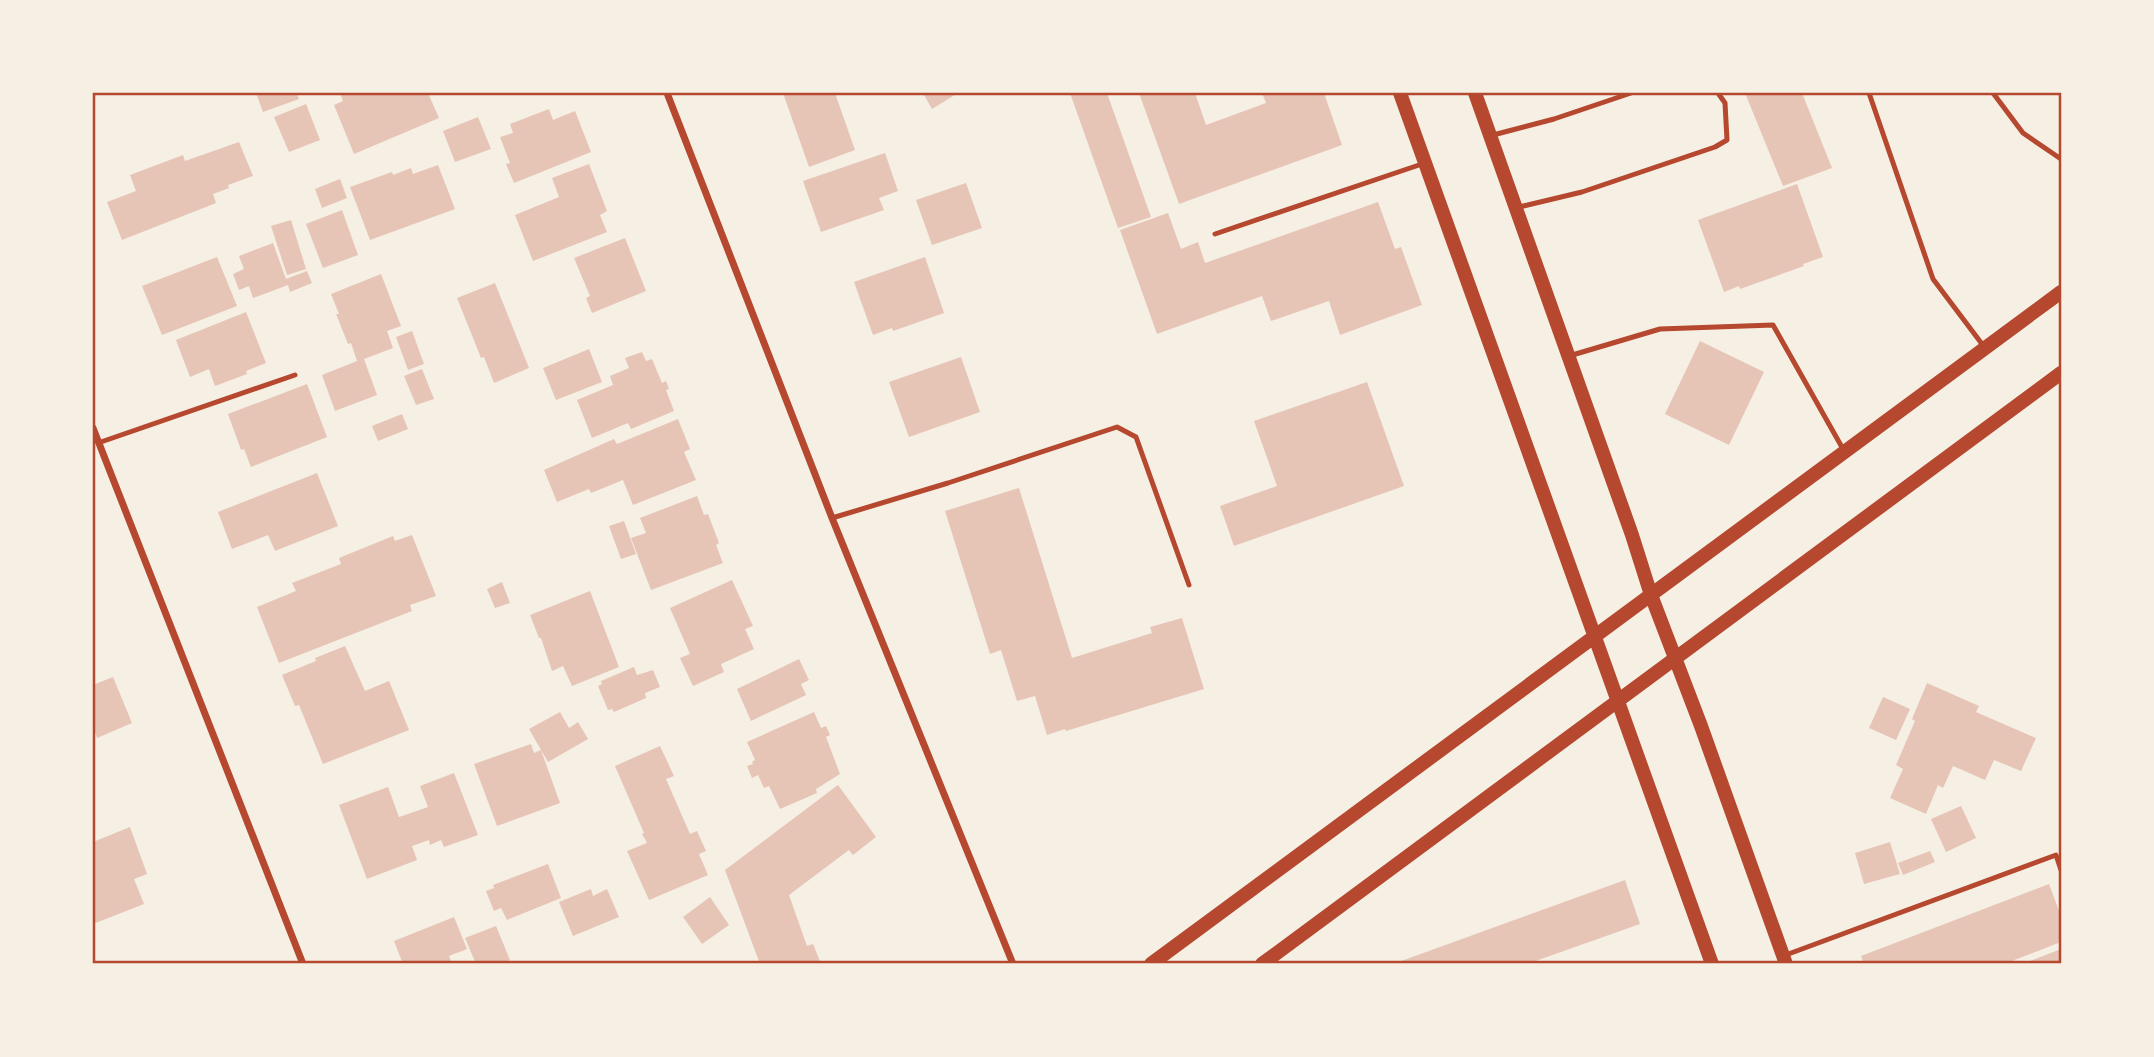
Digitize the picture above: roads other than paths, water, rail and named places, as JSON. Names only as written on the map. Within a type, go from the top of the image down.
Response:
[{"type":"main road","points":[[1400,93],[1712,964]]},
{"type":"main road","points":[[1475,93],[1632,534],[1651,595],[1785,960]]},
{"type":"main road","points":[[1151,964],[2061,292]]},
{"type":"main road","points":[[1262,964],[2061,373]]},
{"type":"street","points":[[667,93],[832,518],[1013,964]]},
{"type":"street","points":[[93,428],[303,964]]},
{"type":"lane","points":[[1490,136],[1554,119],[1631,93]]},
{"type":"lane","points":[[1516,208],[1582,192],[1715,148],[1727,140],[1725,103],[1718,93]]},
{"type":"lane","points":[[1869,93],[1933,279],[1985,348]]},
{"type":"lane","points":[[1993,93],[2023,133],[2061,159]]},
{"type":"lane","points":[[1215,234],[1425,163]]},
{"type":"lane","points":[[1569,356],[1660,329],[1773,325],[1845,452]]},
{"type":"lane","points":[[99,443],[295,375]]},
{"type":"lane","points":[[832,518],[1117,427],[1136,437],[1189,585]]},
{"type":"lane","points":[[1785,960],[2056,855],[2061,870]]}]
